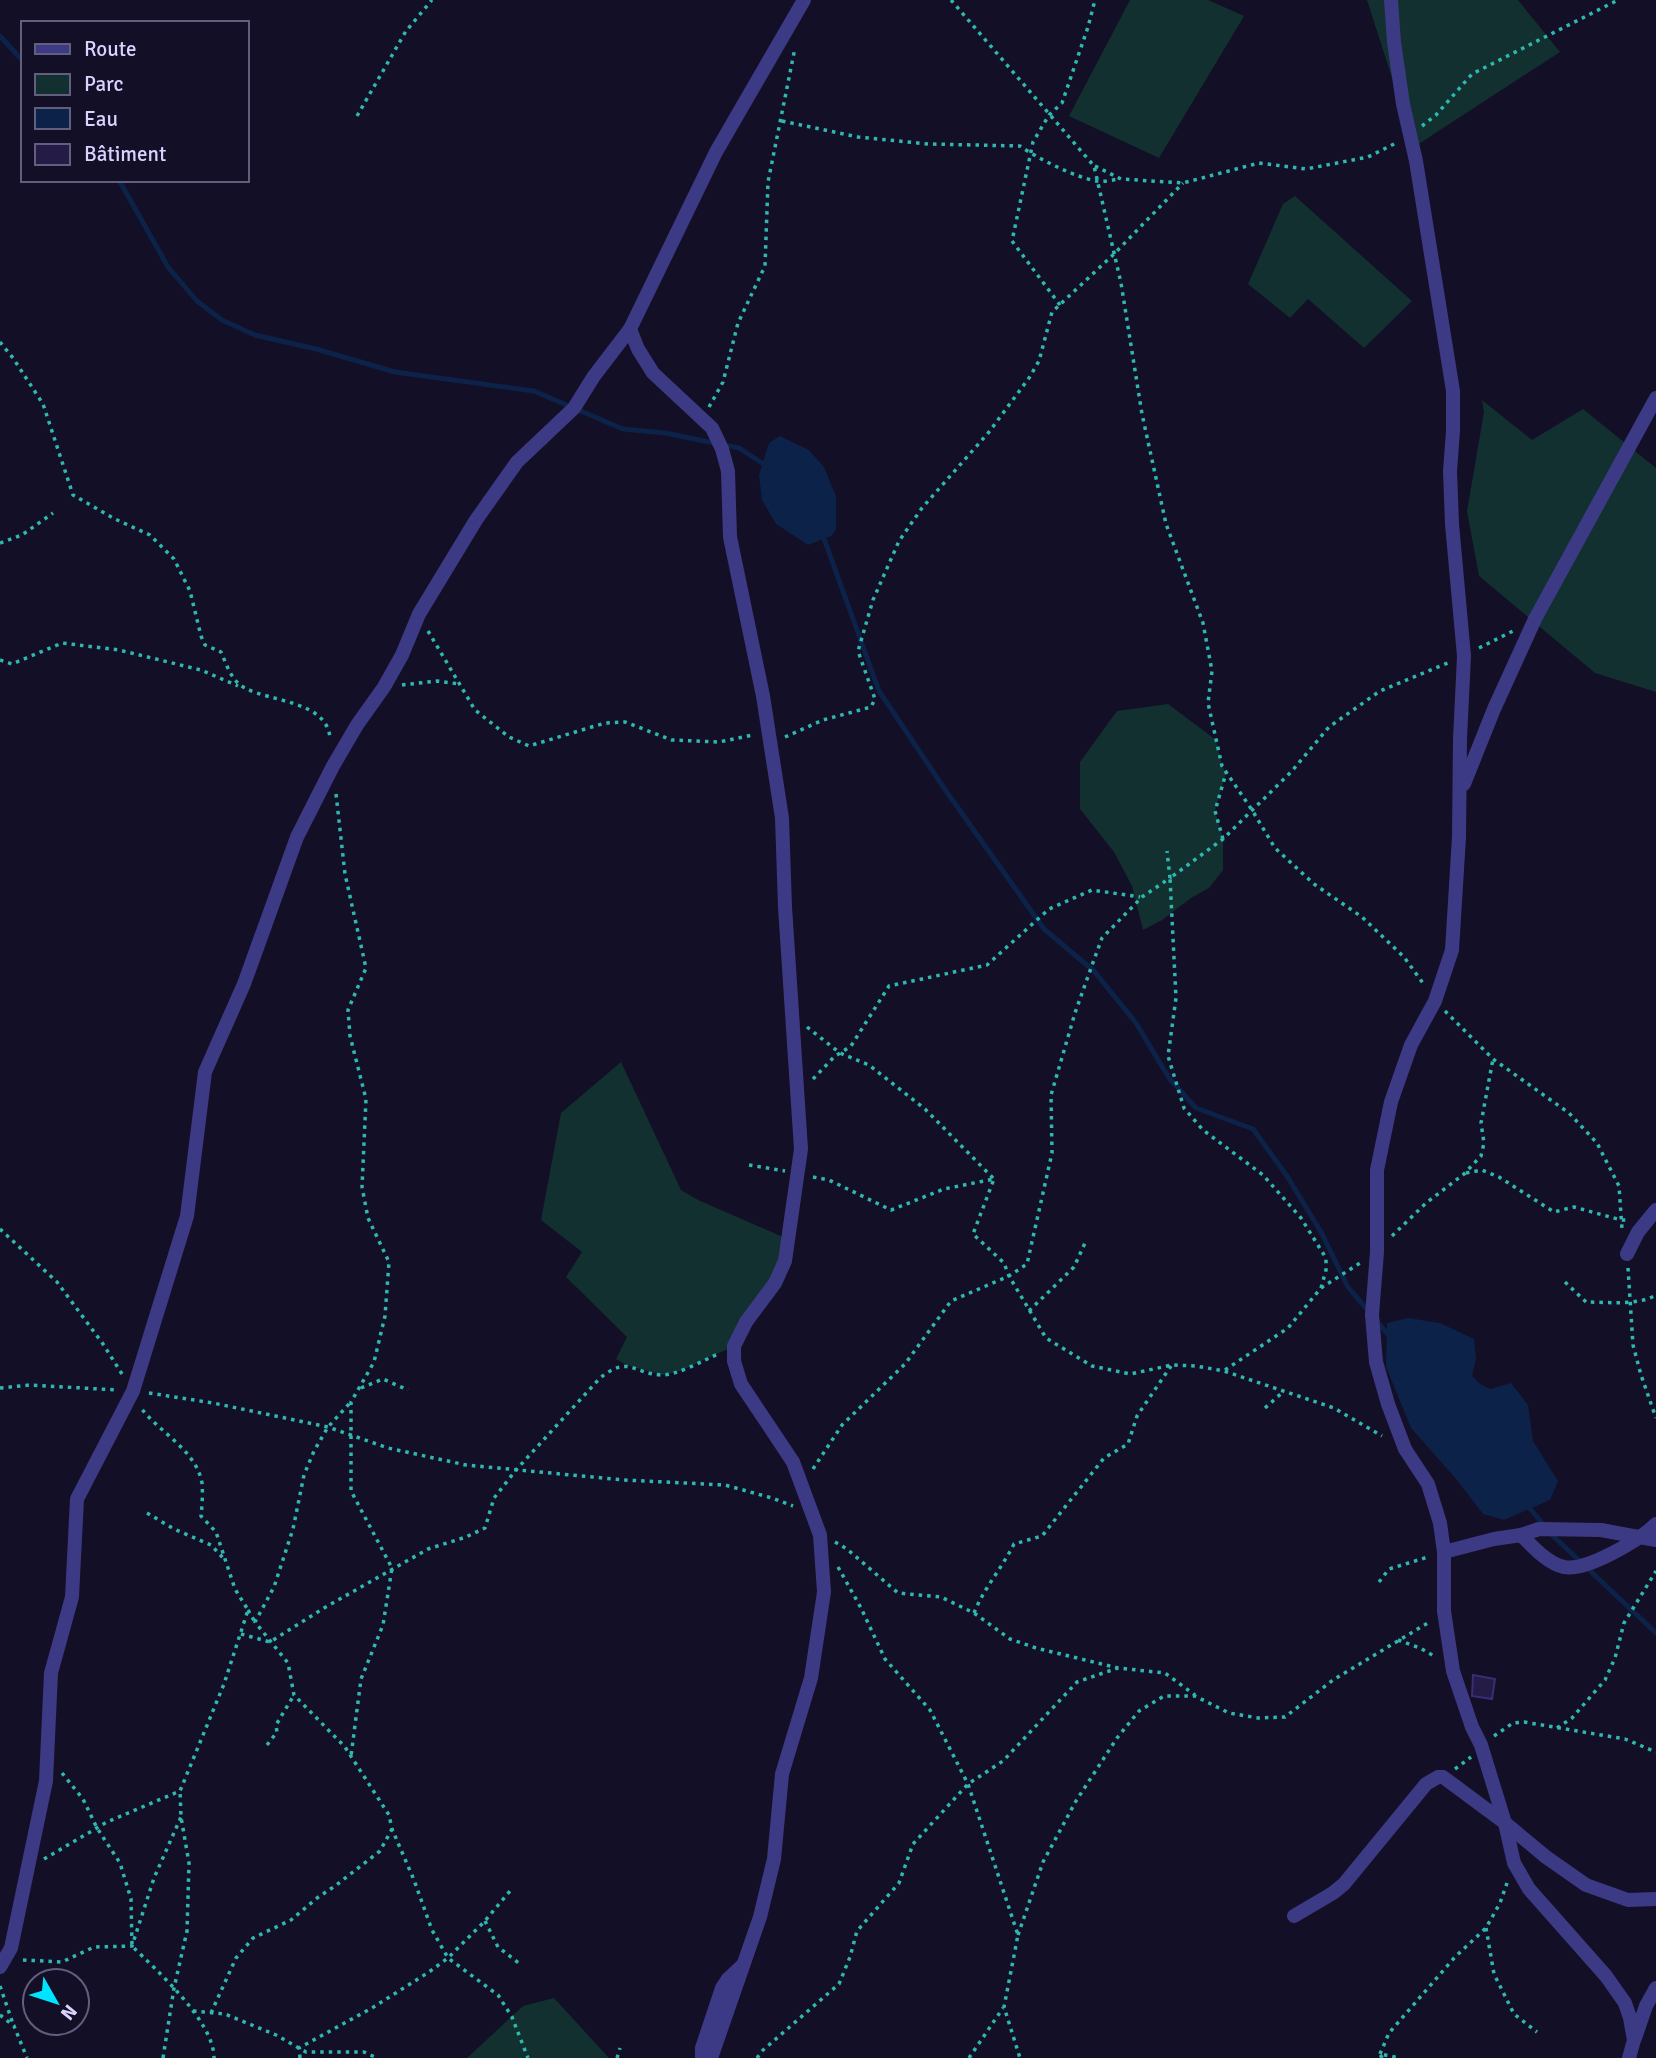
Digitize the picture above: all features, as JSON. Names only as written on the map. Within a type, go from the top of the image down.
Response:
[{"type":"street","points":[[0,1967],[11,1948],[46,1781],[51,1673],[72,1597],[77,1499],[133,1391],[187,1216],[205,1073],[244,984],[297,837],[333,766],[384,687],[442,572],[476,520],[517,462],[574,408],[630,328],[716,152],[804,0]]},
{"type":"street","points":[[1391,0],[1403,104],[1411,135],[1453,391],[1450,471],[1452,524],[1464,656],[1460,738],[1461,792],[1452,950],[1435,1001],[1411,1045],[1391,1102],[1377,1170],[1377,1252],[1372,1315],[1376,1362],[1405,1449],[1429,1484],[1440,1523],[1444,1552],[1444,1611],[1453,1671],[1481,1745],[1505,1823],[1514,1863],[1529,1888],[1606,1976],[1625,2003],[1634,2040]]},
{"type":"street","points":[[630,328],[638,349],[653,373],[712,428],[722,449],[728,471],[730,537],[758,669],[782,818],[785,907],[801,1149],[785,1261],[775,1283],[746,1322],[734,1346],[734,1361],[741,1384],[793,1462],[802,1485],[820,1535],[824,1592],[811,1678],[782,1774],[774,1859],[760,1917],[711,2058]]},
{"type":"street","points":[[1461,792],[1494,709],[1535,619],[1656,398]]},
{"type":"street","points":[[1627,1254],[1638,1232],[1653,1214]]},
{"type":"street","points":[[1521,1535],[1536,1550],[1566,1568],[1584,1565],[1649,1538],[1656,1524]]},
{"type":"street","points":[[1444,1552],[1521,1535],[1539,1528],[1601,1530],[1649,1538]]},
{"type":"street","points":[[1294,1916],[1344,1884],[1426,1784],[1437,1777],[1447,1779],[1586,1885],[1628,1900],[1656,1899]]},
{"type":"street","points":[[702,2058],[702,2048],[722,1988],[743,1965]]},
{"type":"street","points":[[1629,2058],[1646,2006],[1656,1988]]},
{"type":"path","points":[[357,116],[407,31],[432,0]]},
{"type":"path","points":[[951,0],[1094,166],[1121,179]]},
{"type":"path","points":[[1060,305],[1012,241],[1033,142],[1049,115],[1062,103],[1095,0]]},
{"type":"path","points":[[782,121],[869,138],[928,144],[1020,146],[1061,169],[1097,181],[1121,179],[1182,183],[1259,163],[1306,169],[1368,156],[1411,135],[1436,115],[1472,74],[1618,0]]},
{"type":"path","points":[[712,428],[706,414],[723,382],[738,323],[765,266],[768,182],[797,40]]},
{"type":"path","points":[[1094,166],[1114,254],[1142,414],[1166,524],[1203,623],[1212,671],[1208,703],[1222,766],[1275,848],[1314,884],[1362,917],[1404,957],[1435,1001],[1493,1059],[1569,1114],[1597,1143],[1619,1186],[1633,1345],[1656,1418]]},
{"type":"path","points":[[419,614],[475,710],[509,737],[529,746],[605,723],[625,723],[672,740],[719,742],[769,738],[871,707],[875,699],[858,651],[873,600],[899,541],[922,508],[989,432],[1029,377],[1039,361],[1052,312],[1114,254],[1182,183]]},
{"type":"path","points":[[0,342],[43,404],[73,495],[150,535],[174,559],[190,591],[205,645],[221,652],[232,678],[244,688]]},
{"type":"path","points":[[0,544],[22,535],[53,513]]},
{"type":"path","points":[[802,1485],[842,1425],[905,1364],[951,1301],[1009,1276],[1027,1264],[1052,1153],[1051,1095],[1075,1013],[1102,939],[1142,897],[1223,839],[1292,771],[1329,727],[1380,691],[1464,656],[1535,619]]},
{"type":"path","points":[[0,660],[12,664],[62,643],[119,650],[201,670],[244,688],[309,709],[320,716],[330,729],[333,766]]},
{"type":"path","points":[[384,687],[437,681],[459,684]]},
{"type":"path","points":[[1223,839],[1215,811],[1226,772]]},
{"type":"path","points":[[256,1622],[274,1587],[293,1529],[304,1475],[314,1451],[328,1427],[351,1402],[374,1362],[385,1316],[389,1262],[368,1218],[362,1187],[366,1099],[350,1035],[348,1010],[366,968],[345,874],[336,793]]},
{"type":"path","points":[[1167,851],[1176,998],[1168,1056],[1184,1108],[1203,1130],[1263,1175],[1301,1218],[1326,1258],[1321,1288]]},
{"type":"path","points":[[797,1096],[834,1057],[851,1045],[889,986],[987,965],[1049,909],[1092,890],[1142,897]]},
{"type":"path","points":[[792,1014],[840,1053],[869,1065],[925,1109],[994,1179]]},
{"type":"path","points":[[1224,1371],[1289,1328],[1321,1288],[1377,1252],[1426,1203],[1464,1174],[1483,1152],[1481,1123],[1493,1059]]},
{"type":"path","points":[[749,1165],[829,1180],[891,1210],[944,1189],[994,1179]]},
{"type":"path","points":[[1464,1174],[1482,1170],[1499,1177],[1554,1212],[1574,1207],[1620,1220],[1653,1214]]},
{"type":"path","points":[[994,1179],[973,1234],[1004,1263],[1046,1338],[1092,1366],[1129,1374],[1172,1365],[1224,1371],[1334,1408],[1405,1449]]},
{"type":"path","points":[[0,1229],[57,1282],[103,1345],[142,1410],[194,1461],[202,1483],[201,1516],[216,1532],[234,1588],[288,1663],[294,1695],[345,1746],[390,1815],[392,1829],[432,1930],[448,1958],[498,1995],[512,2017],[528,2058]]},
{"type":"path","points":[[1029,1311],[1074,1267],[1085,1243]]},
{"type":"path","points":[[1565,1282],[1586,1302],[1630,1302],[1656,1295]]},
{"type":"path","points":[[241,1634],[271,1642],[428,1549],[485,1528],[494,1498],[516,1470],[611,1369],[626,1365],[663,1376],[734,1346]]},
{"type":"path","points":[[974,1614],[979,1600],[1014,1544],[1042,1536],[1104,1458],[1128,1444],[1137,1416],[1172,1365]]},
{"type":"path","points":[[359,1388],[383,1379],[408,1391]]},
{"type":"path","points":[[0,1388],[30,1385],[133,1391],[213,1403],[328,1427],[388,1448],[466,1465],[624,1480],[725,1485],[772,1498],[813,1514]]},
{"type":"path","points":[[1265,1408],[1284,1391]]},
{"type":"path","points":[[351,1402],[351,1491],[392,1569],[383,1625],[361,1679],[351,1756]]},
{"type":"path","points":[[148,1513],[174,1529],[211,1545],[226,1561]]},
{"type":"path","points":[[820,1535],[847,1549],[898,1593],[941,1597],[974,1614],[1010,1639],[1036,1647],[1118,1668],[1165,1673],[1195,1696],[1229,1713],[1258,1718],[1285,1717],[1333,1680],[1422,1628],[1444,1611]]},
{"type":"path","points":[[1379,1582],[1390,1569],[1444,1552]]},
{"type":"path","points":[[834,1559],[885,1659],[930,1710],[968,1784],[1018,1934]]},
{"type":"path","points":[[1557,1728],[1572,1718],[1605,1680],[1615,1658],[1624,1623],[1656,1571]]},
{"type":"path","points":[[163,2058],[174,1988],[187,1931],[190,1863],[181,1817],[180,1791],[224,1684],[248,1610]]},
{"type":"path","points":[[1398,1640],[1420,1648],[1453,1671]]},
{"type":"path","points":[[757,2058],[839,1984],[857,1931],[900,1883],[913,1844],[968,1784],[1003,1761],[1077,1682],[1118,1668]]},
{"type":"path","points":[[267,1745],[277,1732],[276,1725],[294,1695]]},
{"type":"path","points":[[969,2058],[1004,2007],[1018,1934],[1043,1862],[1076,1801],[1117,1738],[1139,1711],[1164,1696],[1195,1696]]},
{"type":"path","points":[[1447,1779],[1457,1765],[1473,1756],[1481,1745],[1513,1723],[1524,1722],[1625,1739],[1656,1752]]},
{"type":"path","points":[[47,1756],[83,1799],[97,1828],[120,1863],[131,1899],[132,1946],[193,2011],[214,2051],[214,2058]]},
{"type":"path","points":[[28,1869],[107,1822],[180,1791]]},
{"type":"path","points":[[132,1946],[154,1878],[181,1817]]},
{"type":"path","points":[[211,2013],[236,1958],[253,1938],[292,1920],[380,1851],[392,1829]]},
{"type":"path","points":[[1399,2058],[1381,2056],[1389,2033],[1455,1957],[1486,1928],[1500,1903],[1514,1863]]},
{"type":"path","points":[[299,2048],[372,2008],[448,1958],[510,1891]]},
{"type":"path","points":[[485,1921],[498,1947],[520,1964]]},
{"type":"path","points":[[1486,1928],[1494,1974],[1514,2014],[1537,2032]]},
{"type":"path","points":[[16,1964],[24,1959],[62,1962],[94,1947],[132,1946]]},
{"type":"path","points":[[0,1986],[14,2026],[29,2056]]},
{"type":"path","points":[[1004,2007],[1020,2058]]},
{"type":"path","points":[[193,2011],[225,2014],[276,2035],[306,2052],[364,2052],[377,2058]]},
{"type":"path","points":[[0,2015],[14,2026]]},
{"type":"path","points":[[299,2048],[300,2058]]},
{"type":"path","points":[[617,2058],[620,2048]]},
{"type":"green space","points":[[1130,0],[1208,0],[1244,16],[1159,158],[1069,116]]},
{"type":"green space","points":[[1367,0],[1518,0],[1560,52],[1417,145],[1401,106]]},
{"type":"green space","points":[[1295,196],[1412,301],[1364,348],[1308,299],[1290,318],[1248,284],[1283,204]]},
{"type":"green space","points":[[1482,400],[1532,440],[1583,409],[1656,468],[1656,692],[1595,673],[1479,576],[1467,511],[1484,412]]},
{"type":"green space","points":[[1168,704],[1216,740],[1226,773],[1215,811],[1223,839],[1223,870],[1209,888],[1143,930],[1132,886],[1114,852],[1080,809],[1080,762],[1117,711]]},
{"type":"green space","points":[[621,1062],[681,1190],[783,1237],[777,1269],[734,1346],[680,1371],[663,1375],[626,1365],[616,1359],[627,1337],[566,1277],[582,1252],[541,1220],[561,1113]]},
{"type":"green space","points":[[554,1998],[609,2058],[467,2058],[523,2006]]},
{"type":"water","points":[[780,436],[809,450],[824,467],[836,496],[836,530],[831,536],[808,545],[776,524],[762,500],[759,475],[769,443]]},
{"type":"water","points":[[1408,1318],[1440,1323],[1474,1339],[1476,1359],[1472,1376],[1490,1389],[1511,1383],[1528,1405],[1533,1441],[1558,1481],[1550,1500],[1504,1520],[1483,1514],[1411,1428],[1386,1367],[1387,1323]]},
{"type":"building","points":[[1473,1675],[1495,1679],[1492,1699],[1472,1696]]},
{"type":"waterway","points":[[0,36],[21,59]]},
{"type":"waterway","points":[[120,182],[168,267],[197,301],[222,320],[255,335],[395,372],[534,391],[623,429],[665,433],[739,448],[768,467]]},
{"type":"waterway","points":[[822,533],[879,691],[946,791],[1044,929],[1094,971],[1136,1023],[1169,1078],[1196,1108],[1253,1129],[1287,1176],[1321,1232],[1348,1287],[1370,1313]]},
{"type":"waterway","points":[[1376,1320],[1390,1337]]},
{"type":"waterway","points":[[1527,1505],[1552,1535],[1656,1633]]}]
